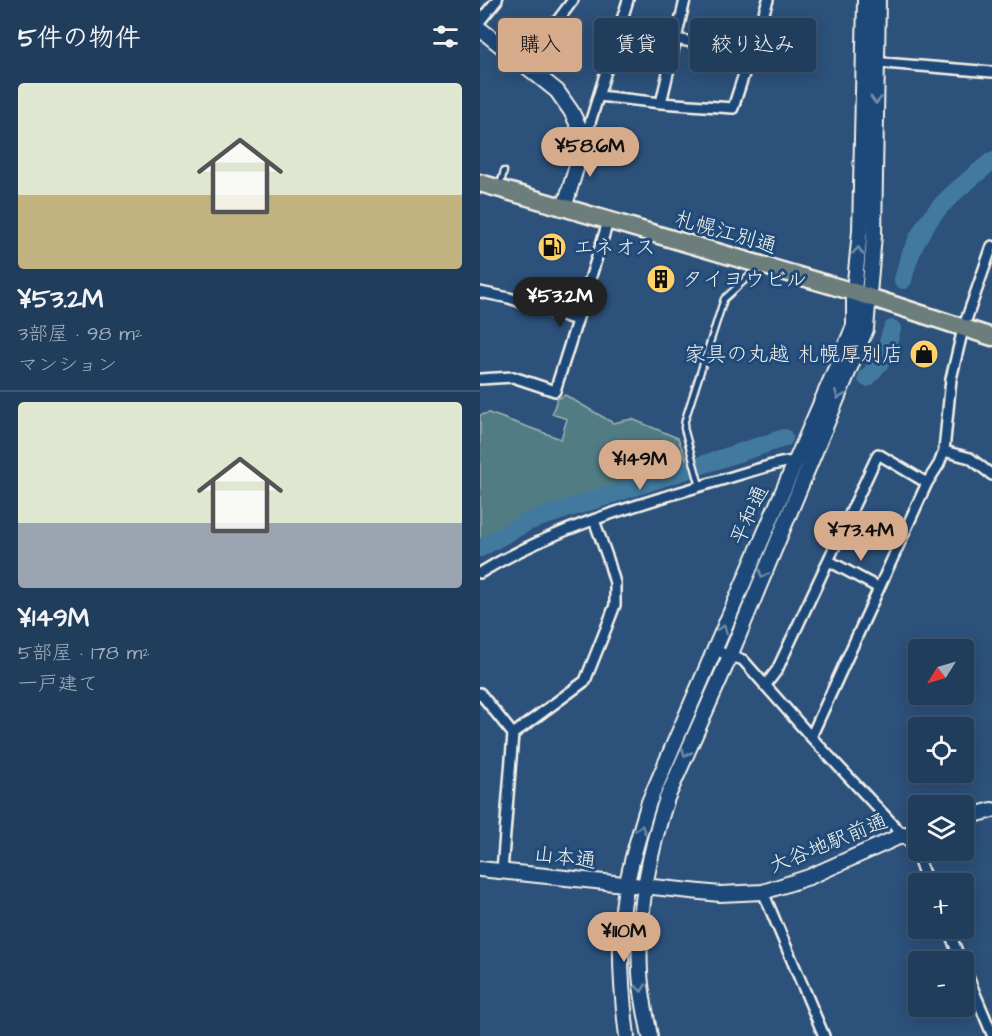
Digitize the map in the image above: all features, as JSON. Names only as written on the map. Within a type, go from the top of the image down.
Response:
[{"type":"highway","name":"札幌江別通","points":[[480,183],[861,294],[992,337]]},
{"type":"street","points":[[480,21],[497,0]]},
{"type":"street","points":[[560,18],[573,0]]},
{"type":"street","points":[[678,30],[685,0]]},
{"type":"street","points":[[756,0],[767,2],[762,18]]},
{"type":"street","name":"平和通","points":[[627,1036],[620,967],[622,918],[627,885],[650,802],[714,650],[866,329],[861,294],[873,235],[871,62],[865,0]]},
{"type":"street","name":"平和通","points":[[871,62],[878,0]]},
{"type":"street","points":[[564,208],[599,96],[624,2]]},
{"type":"street","points":[[480,29],[498,43]]},
{"type":"street","points":[[871,62],[992,72]]},
{"type":"street","points":[[534,72],[557,91],[571,111],[585,139]]},
{"type":"street","points":[[661,103],[668,72]]},
{"type":"street","points":[[599,96],[733,108],[745,72]]},
{"type":"street","points":[[480,379],[513,377],[555,390],[608,222]]},
{"type":"street","points":[[811,737],[927,483],[944,451],[951,379],[963,329],[992,246]]},
{"type":"street","points":[[480,292],[509,298],[577,320]]},
{"type":"street","points":[[944,451],[970,458],[992,475]]},
{"type":"street","points":[[765,686],[777,670],[878,454],[927,483]]},
{"type":"street","points":[[480,573],[513,553],[594,520],[700,486],[803,463]]},
{"type":"street","name":"平和通","points":[[650,1036],[642,996],[640,940],[645,888],[660,818],[730,657],[803,463]]},
{"type":"street","points":[[513,734],[585,681],[615,605],[615,583],[594,520]]},
{"type":"street","points":[[829,561],[879,588]]},
{"type":"street","points":[[714,650],[743,660],[903,835],[914,849],[924,873]]},
{"type":"street","points":[[480,693],[513,734],[502,871]]},
{"type":"street","points":[[974,815],[992,810]]},
{"type":"street","name":"大谷地駅前通","points":[[645,888],[720,894],[763,892],[809,877],[908,834]]},
{"type":"street","name":"山本通","points":[[480,869],[645,888]]},
{"type":"street","points":[[763,892],[824,1036]]},
{"type":"street","points":[[974,991],[992,1034]]},
{"type":"lane","points":[[499,189],[504,171]]},
{"type":"lane","points":[[700,486],[699,475],[684,428],[724,299],[761,265]]},
{"type":"green space","points":[[565,395],[613,423],[632,419],[678,438],[689,466],[480,544],[480,415],[489,413],[561,439],[567,419],[552,414],[557,399]]},
{"type":"waterway","points":[[903,280],[916,241],[925,226],[947,199],[992,161]]},
{"type":"waterway","points":[[867,378],[883,359],[892,329]]},
{"type":"waterway","points":[[480,548],[527,522],[784,438]]},
{"type":"place","name":"エネオス","points":[[552,247]]},
{"type":"place","name":"タイヨウビル","points":[[661,279]]},
{"type":"place","name":"家具の丸越 札幌厚別店","points":[[924,354]]}]
